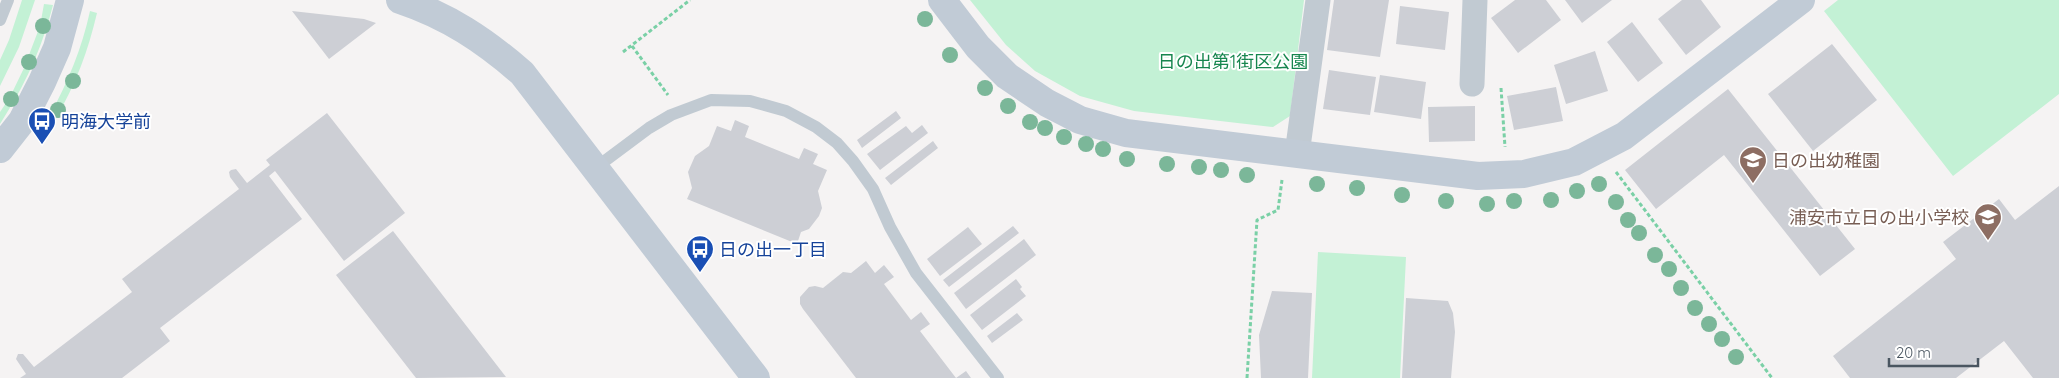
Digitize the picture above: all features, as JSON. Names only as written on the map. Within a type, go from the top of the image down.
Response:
[{"type":"street","points":[[0,149],[22,121],[42,82],[57,48],[70,0]]},
{"type":"street","points":[[400,0],[423,8],[456,24],[491,46],[522,73],[756,378]]},
{"type":"street","points":[[942,0],[978,47],[1007,76],[1047,103],[1080,120],[1126,133],[1466,175],[1524,174],[1574,162],[1624,136],[1658,112],[1801,0]]},
{"type":"street","points":[[1297,154],[1318,0]]},
{"type":"street","points":[[1472,84],[1475,0]]},
{"type":"lane","points":[[0,20],[8,0]]},
{"type":"lane","points":[[594,169],[649,128],[680,112],[711,100],[750,101],[786,111],[816,127],[837,142],[853,161],[872,189],[890,227],[916,273],[998,378]]},
{"type":"path","points":[[622,52],[690,0]]},
{"type":"path","points":[[632,46],[680,112]]},
{"type":"path","points":[[1472,84],[1497,84],[1501,86],[1507,175]]},
{"type":"path","points":[[1599,149],[1772,378]]},
{"type":"path","points":[[1247,378],[1258,220],[1278,210]]},
{"type":"green space","points":[[22,0],[35,0],[19,47],[0,86],[0,60],[9,40]]},
{"type":"green space","name":"日の出第1街区公園","points":[[970,0],[1304,0],[1290,116],[1273,127],[1134,111],[1080,96],[1035,71],[1006,45]]},
{"type":"green space","points":[[1838,0],[2059,0],[2059,94],[1953,176],[1824,11]]},
{"type":"green space","points":[[44,4],[53,5],[38,53],[25,81],[0,124],[0,112],[10,97],[24,68],[40,26]]},
{"type":"green space","points":[[90,11],[97,13],[90,41],[81,67],[56,118],[50,115],[74,64]]},
{"type":"green space","points":[[1318,252],[1406,257],[1400,378],[1312,378]]},
{"type":"building","points":[[1334,0],[1389,0],[1380,57],[1327,50]]},
{"type":"building","points":[[1515,0],[1546,0],[1561,20],[1518,53],[1491,18]]},
{"type":"building","points":[[1565,0],[1612,0],[1582,23]]},
{"type":"building","points":[[1682,0],[1701,0],[1721,27],[1686,55],[1658,19]]},
{"type":"building","points":[[1400,6],[1449,12],[1445,50],[1396,44]]},
{"type":"building","points":[[292,11],[364,19],[376,23],[329,59]]},
{"type":"building","points":[[1632,22],[1663,63],[1638,82],[1607,42]]},
{"type":"building","points":[[1832,44],[1877,100],[1813,151],[1768,94]]},
{"type":"building","points":[[1595,51],[1608,91],[1566,104],[1554,65]]},
{"type":"building","points":[[1329,70],[1376,77],[1370,115],[1323,109]]},
{"type":"building","points":[[1380,75],[1426,82],[1421,119],[1374,112]]},
{"type":"building","points":[[1556,87],[1563,121],[1514,130],[1507,96]]},
{"type":"building","points":[[1728,89],[1855,249],[1820,276],[1724,155],[1656,209],[1625,170]]},
{"type":"building","points":[[1475,106],[1475,141],[1429,142],[1428,107]]},
{"type":"building","points":[[896,111],[901,118],[862,148],[857,140]]},
{"type":"building","points":[[327,113],[405,213],[344,261],[275,171],[269,176],[302,219],[160,328],[170,341],[122,378],[20,378],[26,374],[16,359],[18,354],[23,354],[34,367],[132,292],[122,279],[239,189],[230,177],[229,172],[231,170],[236,169],[247,183],[270,165],[266,160]]},
{"type":"building","points":[[735,120],[749,126],[745,137],[799,159],[804,148],[818,154],[813,164],[827,170],[818,191],[822,208],[819,216],[809,229],[801,232],[797,244],[687,199],[692,188],[688,172],[695,156],[709,146],[717,126],[731,131]]},
{"type":"building","points":[[922,125],[928,133],[880,170],[867,154],[906,126],[912,133]]},
{"type":"building","points":[[933,141],[938,148],[891,185],[885,178]]},
{"type":"building","name":"浦安市立日の出小学校","points":[[2059,186],[2059,378],[2033,378],[2004,341],[1956,378],[1850,378],[1833,356],[1956,259],[1943,242],[1999,199],[2015,220]]},
{"type":"building","points":[[1013,226],[1019,233],[949,287],[943,280]]},
{"type":"building","points":[[968,227],[982,244],[940,276],[927,259]]},
{"type":"building","points":[[393,231],[506,377],[416,378],[336,275]]},
{"type":"building","points":[[1024,239],[1036,255],[966,309],[954,293]]},
{"type":"building","points":[[866,261],[875,273],[884,265],[894,277],[884,284],[911,320],[921,312],[930,324],[920,331],[956,378],[856,378],[803,309],[800,304],[800,297],[809,287],[823,288],[843,272],[851,273]]},
{"type":"building","points":[[1016,279],[1022,287],[1020,289],[1026,296],[982,330],[970,315]]},
{"type":"building","points":[[1272,291],[1312,293],[1308,378],[1261,378],[1259,335]]},
{"type":"building","points":[[1406,298],[1448,301],[1453,313],[1455,332],[1451,378],[1402,378]]},
{"type":"building","points":[[1017,313],[1023,320],[992,343],[987,336]]},
{"type":"building","points":[[966,371],[971,378],[956,378]]},
{"type":"place","name":"明海大学前","points":[[42,145]]},
{"type":"place","name":"日の出幼稚園","points":[[1753,184]]},
{"type":"place","name":"浦安市立日の出小学校","points":[[1988,241]]},
{"type":"place","name":"日の出一丁目","points":[[700,273]]}]
